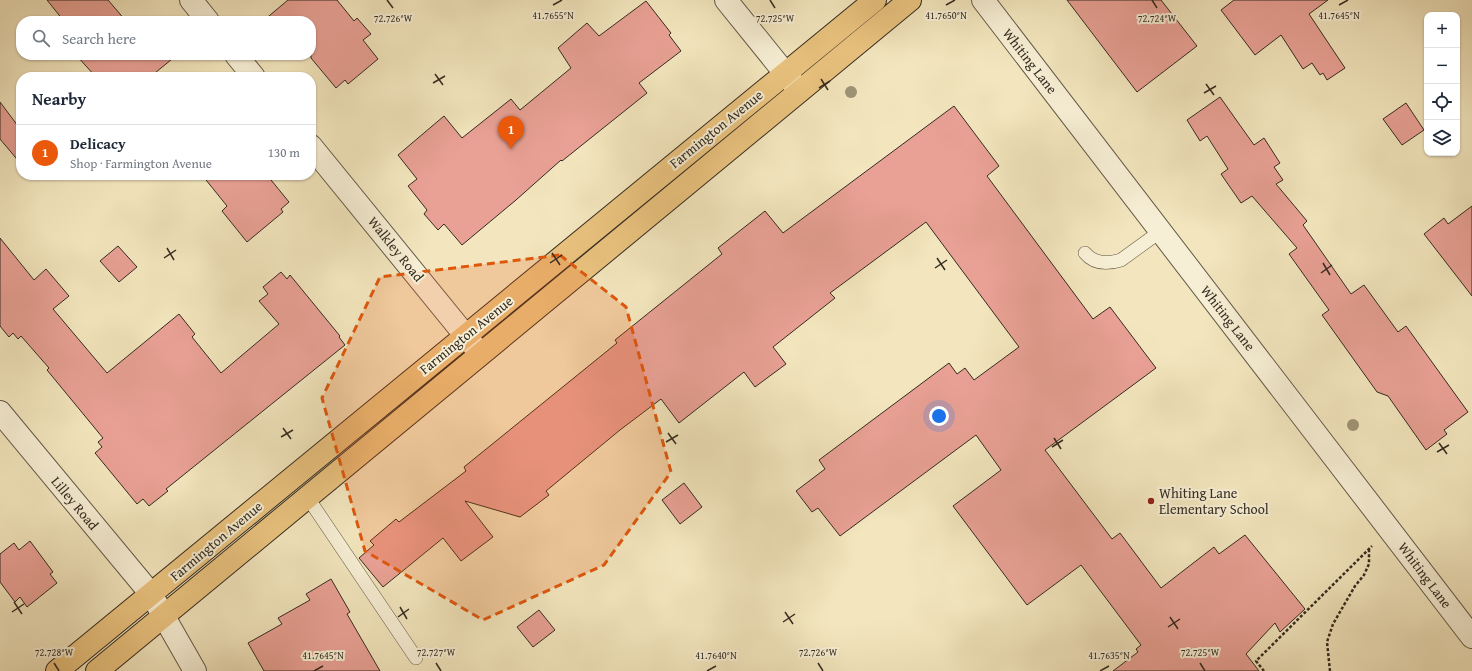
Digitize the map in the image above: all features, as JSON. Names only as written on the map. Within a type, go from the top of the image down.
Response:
[{"type":"main road","name":"Farmington Avenue","points":[[57,671],[875,0]]},
{"type":"main road","name":"Farmington Avenue","points":[[97,671],[910,0]]},
{"type":"street","points":[[191,0],[204,16]]},
{"type":"street","points":[[726,0],[799,91]]},
{"type":"street","name":"Whiting Lane","points":[[983,0],[1472,637]]},
{"type":"street","points":[[240,60],[250,72]]},
{"type":"street","name":"Walkley Road","points":[[316,152],[480,354]]},
{"type":"street","name":"Lilley Road","points":[[0,412],[151,594],[195,671]]},
{"type":"lane","points":[[1085,253],[1093,260],[1113,262],[1120,260],[1161,231]]},
{"type":"lane","points":[[308,498],[416,658]]},
{"type":"path","points":[[1264,671],[1256,661],[1369,548],[1390,530]]},
{"type":"path","points":[[1330,671],[1327,642],[1333,624],[1355,586],[1364,575],[1369,564],[1369,548]]},
{"type":"highlighted area","points":[[560,255],[626,307],[671,472],[604,565],[483,620],[365,551],[322,398],[380,277]]},
{"type":"building","points":[[47,0],[108,0],[122,16],[60,16]]},
{"type":"building","points":[[288,0],[337,0],[354,21],[357,18],[371,34],[363,40],[378,59],[348,84],[345,80],[336,88],[313,60],[316,60],[316,16],[269,16]]},
{"type":"building","points":[[1067,0],[1161,0],[1197,46],[1137,92]]},
{"type":"building","points":[[1234,0],[1328,0],[1309,14],[1345,68],[1327,80],[1323,73],[1320,75],[1312,63],[1303,69],[1281,35],[1255,55],[1221,10]]},
{"type":"building","points":[[646,1],[671,33],[669,35],[681,51],[639,83],[647,93],[562,161],[561,160],[462,245],[444,224],[438,230],[424,214],[427,210],[408,186],[417,179],[398,155],[444,116],[462,138],[511,99],[520,110],[571,68],[558,48],[587,23],[599,36]]},
{"type":"building","points":[[81,60],[171,60],[156,72],[91,72]]},
{"type":"building","points":[[1220,97],[1254,145],[1264,138],[1280,163],[1274,167],[1283,180],[1276,184],[1307,221],[1303,225],[1351,294],[1364,285],[1398,332],[1406,326],[1468,412],[1444,430],[1447,434],[1426,450],[1388,396],[1377,392],[1322,315],[1329,310],[1289,254],[1297,248],[1252,196],[1241,203],[1221,174],[1228,169],[1207,136],[1200,141],[1187,120]]},
{"type":"building","points":[[0,102],[16,123],[16,158],[0,139]]},
{"type":"building","points":[[1406,103],[1424,130],[1402,145],[1383,119]]},
{"type":"building","points":[[954,106],[999,166],[987,176],[1093,319],[1110,307],[1156,368],[1045,450],[1112,539],[1120,533],[1161,588],[1214,547],[1219,554],[1245,535],[1305,609],[1280,632],[1275,623],[1246,654],[1259,671],[1113,671],[1138,652],[1136,649],[1141,645],[1081,565],[1027,605],[953,506],[1001,470],[976,435],[840,536],[818,508],[812,512],[796,491],[825,469],[819,460],[949,363],[957,374],[965,368],[974,380],[1019,347],[926,222],[830,293],[835,298],[773,347],[786,364],[755,387],[744,372],[679,423],[661,399],[620,430],[546,491],[549,495],[520,517],[465,501],[493,537],[461,561],[443,538],[383,587],[359,558],[374,545],[370,541],[396,519],[399,522],[466,471],[464,467],[617,343],[615,340],[722,254],[718,248],[765,211],[783,233]]},
{"type":"building","points":[[206,180],[271,180],[289,202],[281,209],[283,212],[247,242],[222,211],[227,206]]},
{"type":"building","points":[[1472,206],[1472,296],[1424,234],[1444,218],[1448,224]]},
{"type":"building","points":[[0,238],[34,280],[46,269],[69,296],[53,309],[107,373],[179,314],[195,334],[192,337],[221,373],[279,324],[259,301],[268,294],[263,287],[281,272],[287,279],[290,275],[340,336],[339,337],[345,345],[166,489],[168,491],[149,506],[143,499],[137,504],[95,453],[102,447],[98,442],[103,438],[47,370],[49,368],[21,336],[18,339],[13,333],[9,337],[0,326]]},
{"type":"building","points":[[118,246],[137,267],[119,282],[100,261]]},
{"type":"building","points":[[684,483],[702,507],[680,524],[662,500]]},
{"type":"building","points":[[30,541],[53,572],[50,574],[57,583],[27,607],[20,597],[15,602],[0,582],[0,554],[14,543],[19,550]]},
{"type":"building","points":[[331,579],[350,612],[347,614],[380,671],[264,671],[248,643],[282,624],[278,618],[310,600],[306,594]]},
{"type":"building","points":[[539,610],[555,630],[533,647],[517,627]]},
{"type":"place","name":"Delicacy","points":[[511,149]]},
{"type":"place","name":"Whiting Lane Elementary School","points":[[1151,501]]}]
